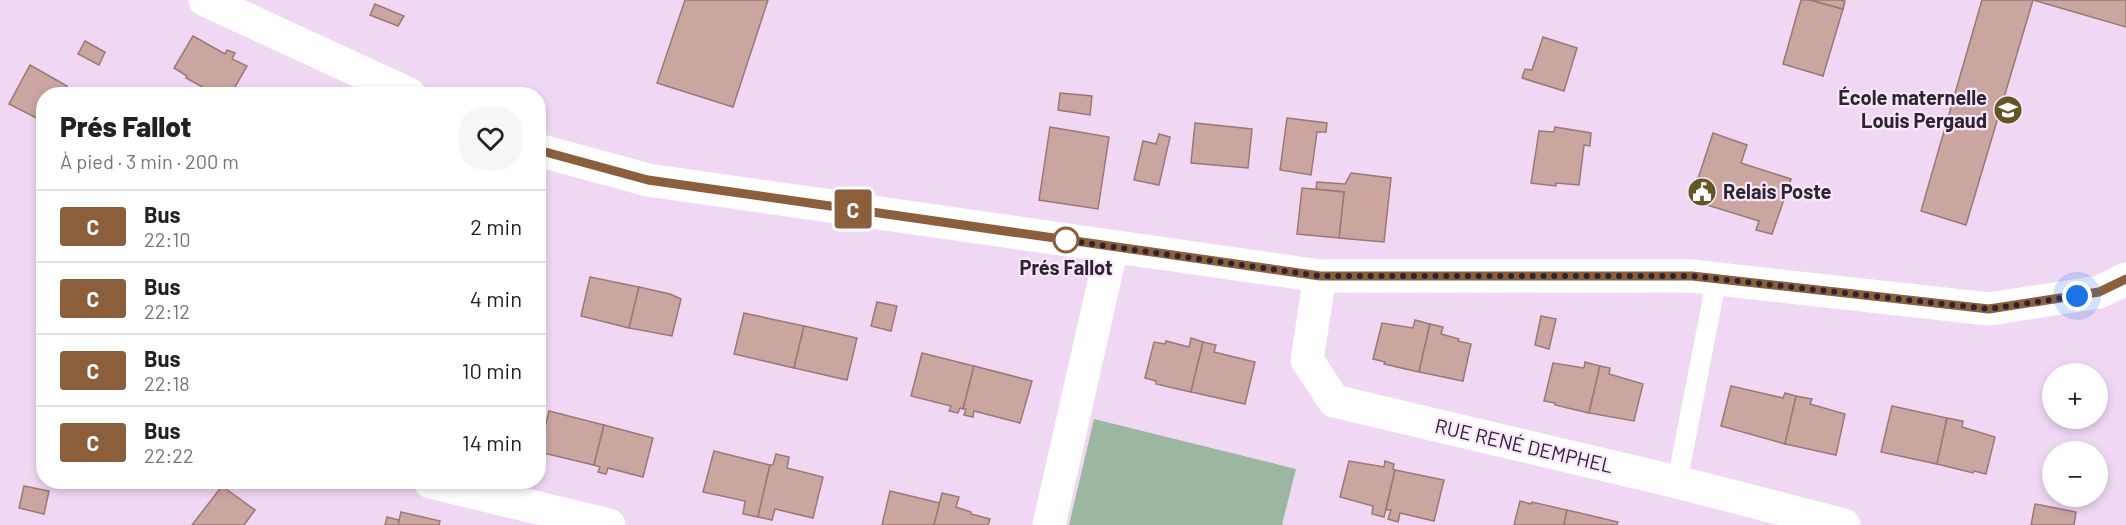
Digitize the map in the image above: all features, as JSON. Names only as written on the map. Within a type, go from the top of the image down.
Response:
[{"type":"street","points":[[205,0],[394,87]]},
{"type":"street","points":[[546,152],[648,180],[1320,276],[1692,276],[1989,309],[2099,292],[2126,279]]},
{"type":"street","points":[[1049,525],[1112,247]]},
{"type":"street","name":"RUE RENÉ DEMPHEL","points":[[1320,276],[1307,360],[1334,401],[1677,482],[1844,525]]},
{"type":"street","points":[[459,489],[609,525]]},
{"type":"lane","points":[[1677,482],[1717,278]]},
{"type":"green space","points":[[1094,419],[1296,469],[1282,525],[1069,525]]},
{"type":"building","points":[[685,0],[768,0],[733,107],[657,83]]},
{"type":"building","points":[[1801,0],[1810,0],[1843,9],[1823,76],[1783,64]]},
{"type":"building","points":[[1810,0],[1840,0],[1845,1],[1843,9]]},
{"type":"building","points":[[1982,0],[2033,0],[1966,225],[1921,211]]},
{"type":"building","points":[[2033,0],[2126,0],[2126,27]]},
{"type":"building","points":[[375,4],[404,16],[398,26],[370,15]]},
{"type":"building","points":[[193,36],[225,54],[227,50],[235,53],[232,59],[247,66],[235,87],[202,87],[174,68]]},
{"type":"building","points":[[1543,37],[1577,48],[1564,91],[1522,78],[1525,69],[1532,70]]},
{"type":"building","points":[[85,41],[105,52],[99,65],[78,54]]},
{"type":"building","points":[[30,65],[67,86],[36,87],[36,118],[9,104]]},
{"type":"building","points":[[1060,93],[1092,96],[1090,115],[1058,110]]},
{"type":"building","points":[[1287,118],[1327,123],[1326,132],[1317,132],[1311,175],[1280,170]]},
{"type":"building","points":[[1195,123],[1252,129],[1248,168],[1191,163]]},
{"type":"building","points":[[1050,127],[1109,137],[1098,209],[1039,200]]},
{"type":"building","points":[[1555,127],[1591,133],[1590,146],[1584,145],[1579,185],[1556,183],[1556,186],[1531,183],[1539,131],[1554,132]]},
{"type":"building","points":[[1713,133],[1747,145],[1741,163],[1791,179],[1772,234],[1756,230],[1759,221],[1691,200]]},
{"type":"building","points":[[1159,134],[1170,137],[1159,185],[1134,180],[1143,141],[1156,144]]},
{"type":"building","points":[[1351,173],[1391,178],[1384,242],[1339,238],[1344,192],[1316,189],[1317,182],[1345,184]]},
{"type":"building","points":[[1302,188],[1344,192],[1339,238],[1297,234]]},
{"type":"building","points":[[590,277],[639,287],[629,328],[581,316]]},
{"type":"building","points":[[639,287],[681,299],[672,336],[629,328]]},
{"type":"building","points":[[877,302],[897,306],[891,331],[871,326]]},
{"type":"building","points":[[744,313],[804,326],[794,368],[734,354]]},
{"type":"building","points":[[1541,316],[1556,319],[1549,349],[1535,345]]},
{"type":"building","points":[[1415,320],[1430,324],[1419,372],[1384,364],[1385,362],[1373,359],[1382,323],[1413,328]]},
{"type":"building","points":[[1430,324],[1443,327],[1441,334],[1471,344],[1463,381],[1419,372]]},
{"type":"building","points":[[804,326],[857,338],[847,380],[794,368]]},
{"type":"building","points":[[1191,338],[1203,342],[1191,392],[1156,384],[1156,381],[1145,378],[1154,342],[1165,344],[1166,341],[1189,347]]},
{"type":"building","points":[[1203,342],[1216,345],[1214,352],[1255,362],[1245,404],[1191,392]]},
{"type":"building","points":[[922,353],[974,366],[963,409],[960,408],[958,413],[949,411],[951,406],[911,396]]},
{"type":"building","points":[[1585,362],[1600,366],[1589,413],[1544,401],[1553,363],[1584,368]]},
{"type":"building","points":[[974,366],[1032,381],[1020,423],[974,411],[973,417],[964,415],[966,409],[963,409]]},
{"type":"building","points":[[1600,366],[1610,368],[1609,374],[1643,384],[1634,421],[1589,413]]},
{"type":"building","points":[[1731,386],[1783,398],[1785,393],[1796,396],[1785,444],[1721,426]]},
{"type":"building","points":[[1796,396],[1812,399],[1810,404],[1845,414],[1836,455],[1785,444]]},
{"type":"building","points":[[1892,406],[1947,418],[1937,464],[1881,452]]},
{"type":"building","points":[[549,411],[604,425],[594,465],[546,454],[546,423]]},
{"type":"building","points":[[1947,418],[1963,421],[1962,427],[1995,437],[1986,474],[1937,464]]},
{"type":"building","points":[[604,425],[653,438],[643,477],[608,468],[606,474],[598,472],[600,467],[594,465]]},
{"type":"building","points":[[714,451],[770,465],[758,517],[743,514],[745,501],[703,492]]},
{"type":"building","points":[[776,454],[789,457],[787,468],[823,477],[813,518],[775,509],[772,520],[758,517],[770,465],[773,465]]},
{"type":"building","points":[[1349,461],[1384,467],[1385,461],[1394,464],[1393,469],[1395,470],[1384,517],[1372,514],[1373,506],[1340,497]]},
{"type":"building","points":[[1395,470],[1444,480],[1434,521],[1400,513],[1398,522],[1388,519],[1391,510],[1386,510]]},
{"type":"building","points":[[24,486],[49,491],[44,514],[19,508]]},
{"type":"building","points":[[220,489],[226,489],[255,510],[244,525],[192,525]]},
{"type":"building","points":[[890,491],[940,503],[934,525],[882,525]]},
{"type":"building","points":[[942,493],[959,497],[956,507],[990,519],[988,525],[934,525]]},
{"type":"building","points":[[1520,501],[1567,510],[1564,525],[1514,525]]},
{"type":"building","points":[[2035,504],[2076,512],[2074,525],[2031,525]]},
{"type":"building","points":[[1567,510],[1618,522],[1617,525],[1564,525]]},
{"type":"building","points":[[401,512],[440,521],[439,525],[398,525]]},
{"type":"building","points":[[387,517],[399,520],[398,525],[385,525]]},
{"type":"bus line","name":"C","points":[[546,152],[648,180],[1320,276],[1692,276],[1989,309],[2099,292],[2126,279]]},
{"type":"place","name":"École maternelle Louis Pergaud","points":[[2008,110]]},
{"type":"place","name":"Relais Poste","points":[[1702,192]]},
{"type":"place","name":"Prés Fallot","points":[[1066,240]]},
{"type":"route","points":[[1066,240],[1063,240],[1320,276],[1692,276],[1989,309],[2077,296]]}]
